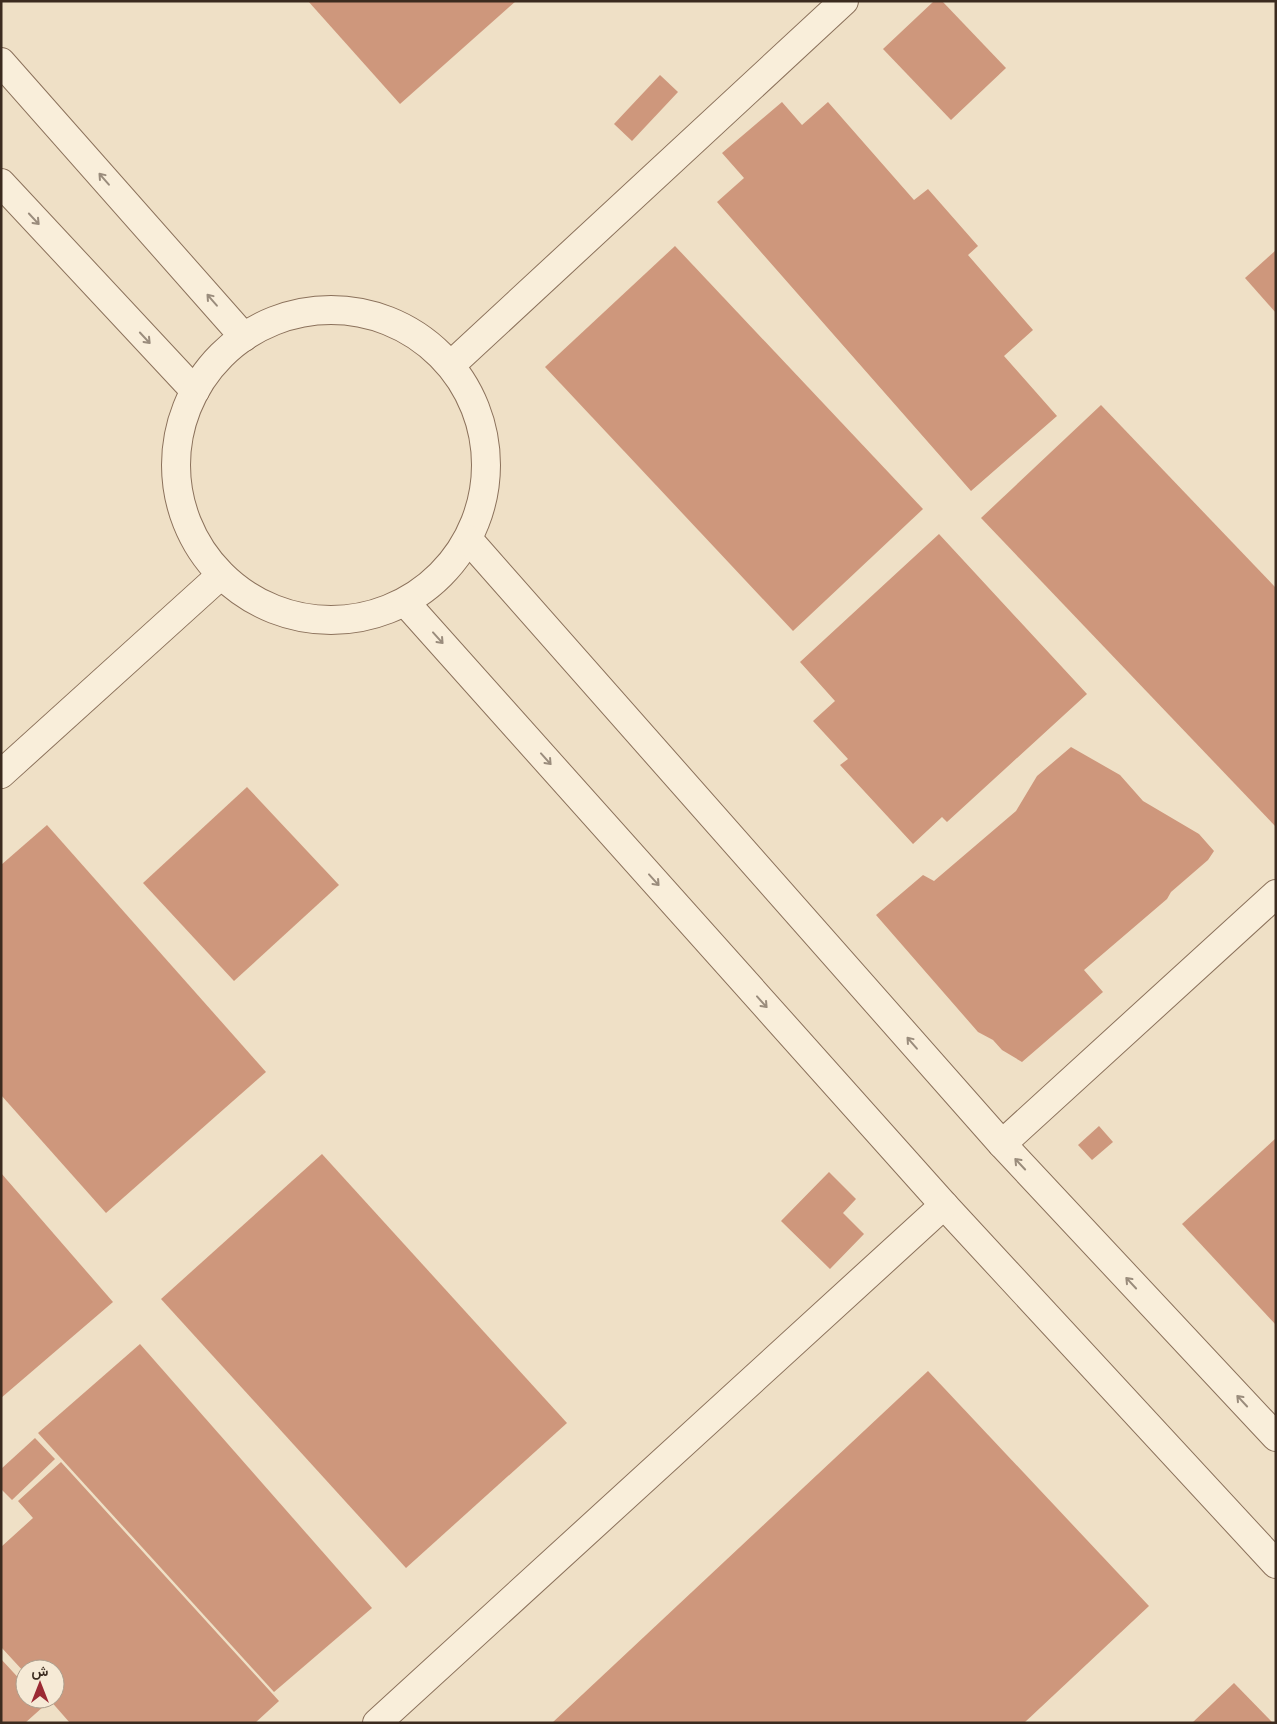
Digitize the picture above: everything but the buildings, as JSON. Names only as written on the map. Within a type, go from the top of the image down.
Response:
[{"type":"street","points":[[451,365],[844,1]]},
{"type":"street","points":[[1,62],[244,337]]},
{"type":"street","points":[[1,183],[195,391]]},
{"type":"street","points":[[312,310],[364,313],[412,332],[451,365],[475,405],[486,450],[484,496],[468,539],[441,575],[405,602],[358,618],[308,619],[261,604],[220,575],[194,540],[179,500],[175,457],[183,414],[203,375],[230,346],[262,325],[312,310]]},
{"type":"street","points":[[468,539],[1002,1144],[1276,1437]]},
{"type":"street","points":[[1,774],[220,575]]},
{"type":"street","points":[[405,602],[944,1205],[1276,1564]]},
{"type":"street","points":[[1002,1144],[1276,894]]},
{"type":"street","points":[[377,1723],[944,1205]]}]
